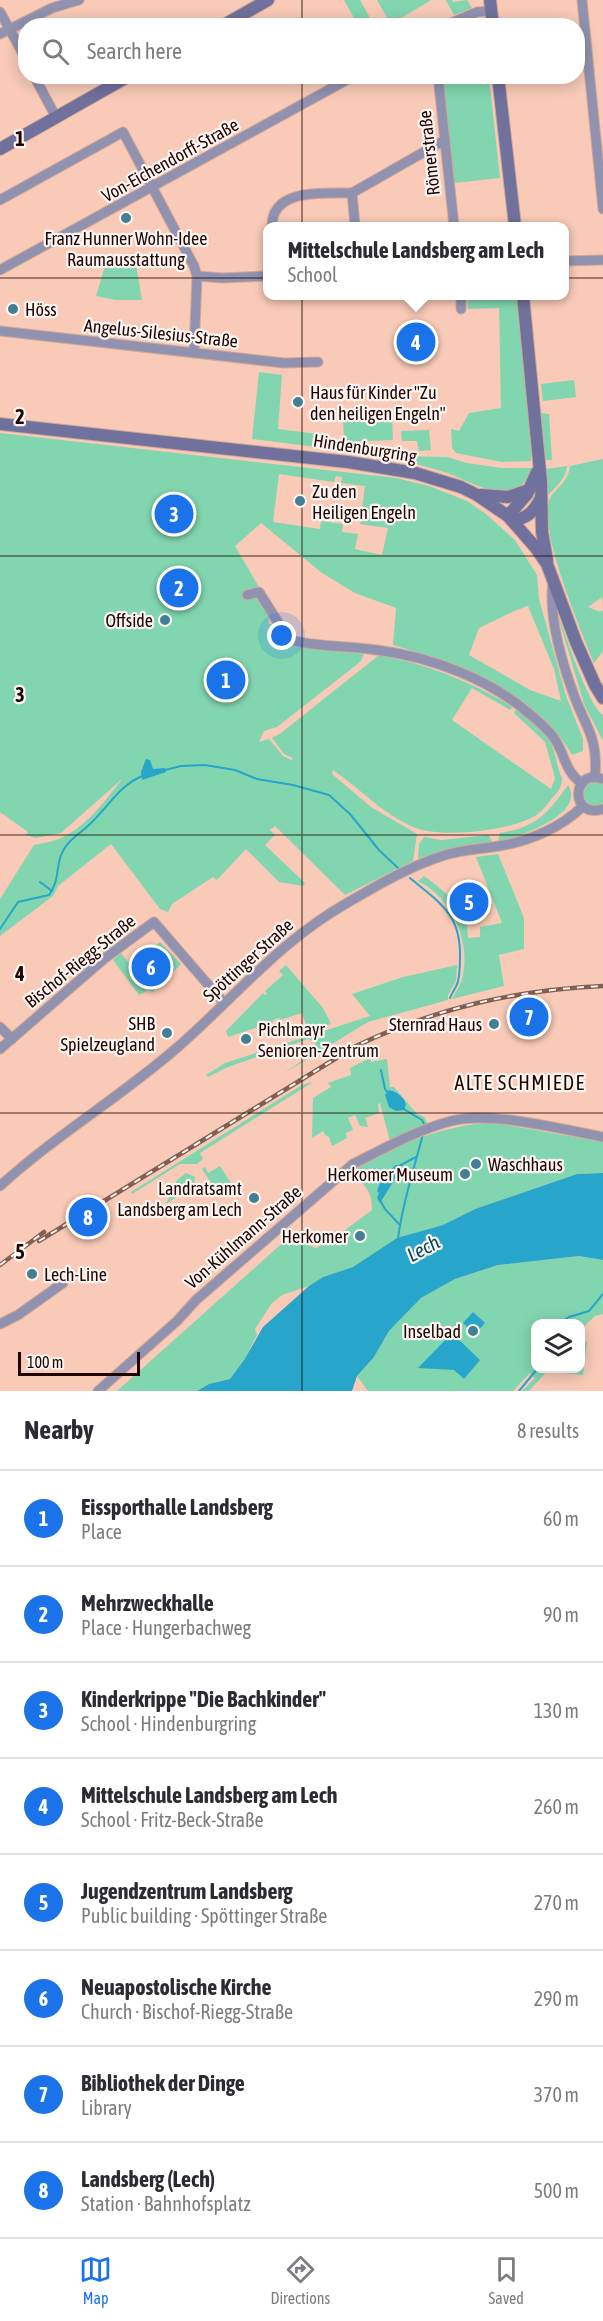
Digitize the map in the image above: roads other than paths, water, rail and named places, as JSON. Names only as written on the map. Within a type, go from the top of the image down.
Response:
[{"type":"main road","points":[[236,18],[268,0]]},
{"type":"main road","points":[[0,149],[115,84]]},
{"type":"main road","points":[[499,84],[515,222]]},
{"type":"main road","points":[[523,300],[538,459],[542,532],[547,564]]},
{"type":"main road","name":"Hindenburgring","points":[[0,424],[357,464],[438,478],[477,495],[510,518],[547,564],[576,642],[603,698]]},
{"type":"main road","points":[[510,518],[530,490],[536,476],[538,459]]},
{"type":"main road","points":[[477,495],[508,497],[530,490]]},
{"type":"main road","points":[[510,518],[527,516],[541,497]]},
{"type":"street","points":[[31,18],[52,8],[79,0]]},
{"type":"street","points":[[582,0],[584,18]]},
{"type":"street","points":[[463,18],[491,5]]},
{"type":"street","points":[[0,12],[18,44]]},
{"type":"street","points":[[0,34],[18,24]]},
{"type":"street","points":[[585,30],[603,209]]},
{"type":"street","points":[[38,84],[56,117]]},
{"type":"street","name":"Von-Eichendorff-Straße","points":[[0,270],[340,84]]},
{"type":"street","name":"Römerstraße","points":[[439,84],[454,222]]},
{"type":"street","points":[[0,200],[123,132],[191,257],[197,276],[194,353]]},
{"type":"street","points":[[273,222],[274,212],[289,199],[300,195],[352,193],[445,140]]},
{"type":"street","points":[[352,193],[355,222]]},
{"type":"street","points":[[569,261],[603,260]]},
{"type":"street","points":[[197,276],[222,278],[263,276]]},
{"type":"street","points":[[460,300],[461,309]]},
{"type":"street","name":"Angelus-Silesius-Straße","points":[[0,331],[284,363],[318,362]]},
{"type":"street","points":[[553,578],[552,609],[556,631],[574,694],[594,739],[599,778],[587,779],[582,784],[578,795],[583,806],[595,811],[603,809]]},
{"type":"street","points":[[247,595],[259,592],[286,635],[295,641],[378,650],[411,657],[450,669],[490,687],[517,703],[554,737],[569,773],[582,784]]},
{"type":"street","name":"Spöttinger Straße","points":[[0,1186],[49,1145],[177,1047],[287,943],[348,902],[407,870],[445,855],[507,845],[534,837],[560,824],[583,806]]},
{"type":"street","name":"Bischof-Riegg-Straße","points":[[0,1049],[105,958],[154,922],[224,1004]]},
{"type":"street","points":[[0,1027],[12,1039]]},
{"type":"street","name":"Von-Kühlmann-Straße","points":[[98,1391],[177,1321],[196,1300],[353,1164],[424,1131],[452,1121],[484,1119],[523,1123],[603,1137]]},
{"type":"street","points":[[0,1324],[18,1315],[63,1282]]},
{"type":"water","points":[[146,759],[150,760],[153,769],[165,768],[166,772],[142,780],[141,772]]},
{"type":"water","points":[[389,1090],[397,1093],[404,1100],[406,1105],[404,1110],[396,1111],[389,1107],[385,1095]]},
{"type":"water","points":[[395,1165],[400,1165],[395,1179],[380,1203],[377,1191],[383,1174],[390,1172]]},
{"type":"water","name":"Lech","points":[[603,1173],[603,1260],[579,1256],[498,1265],[455,1279],[421,1298],[389,1331],[374,1357],[357,1376],[352,1391],[197,1391],[209,1384],[230,1379],[263,1327],[309,1286],[323,1277],[353,1267],[397,1238],[443,1225],[475,1209],[577,1174]]},
{"type":"water","points":[[473,1312],[485,1323],[475,1334],[463,1323]]},
{"type":"water","points":[[452,1333],[480,1360],[464,1379],[454,1370],[418,1368]]},
{"type":"waterway","points":[[165,770],[181,766],[205,765],[235,770],[257,779],[293,785],[329,795],[350,814],[379,850],[398,868]]},
{"type":"waterway","points":[[0,929],[18,902],[49,895],[66,846],[120,791],[142,776]]},
{"type":"waterway","points":[[410,878],[447,911],[457,930],[460,972],[450,998]]},
{"type":"waterway","points":[[40,882],[52,891]]},
{"type":"waterway","points":[[433,1030],[452,1022],[453,1018]]},
{"type":"waterway","points":[[381,1070],[388,1093]]},
{"type":"waterway","points":[[402,1108],[422,1120],[425,1126]]},
{"type":"waterway","name":"Lech","points":[[398,1239],[405,1200],[423,1134]]},
{"type":"waterway","points":[[399,1166],[416,1157]]},
{"type":"waterway","points":[[380,1200],[400,1225]]},
{"type":"waterway","points":[[566,1319],[589,1311],[603,1294]]},
{"type":"waterway","points":[[519,1391],[534,1373]]},
{"type":"railway","points":[[39,1241],[356,1046],[416,1021],[476,1003],[539,992],[603,986]]},
{"type":"railway","points":[[0,1265],[44,1232]]},
{"type":"place","name":"Franz Hunner Wohn-Idee Raumausstattung","points":[[126,218]]},
{"type":"place","name":"Höss","points":[[13,309]]},
{"type":"place","name":"Mittelschule Landsberg am Lech","points":[[416,342]]},
{"type":"place","name":"Haus für Kinder \"Zu den heiligen Engeln\"","points":[[298,402]]},
{"type":"place","name":"Zu den Heiligen Engeln","points":[[300,501]]},
{"type":"place","name":"Kinderkrippe \"Die Bachkinder\"","points":[[174,514]]},
{"type":"place","name":"Mehrzweckhalle","points":[[179,588]]},
{"type":"place","name":"Offside","points":[[165,620]]},
{"type":"place","name":"Eissporthalle Landsberg","points":[[226,680]]},
{"type":"place","name":"Jugendzentrum Landsberg","points":[[469,902]]},
{"type":"place","name":"Neuapostolische Kirche","points":[[151,967]]},
{"type":"place","name":"Bibliothek der Dinge","points":[[529,1017]]},
{"type":"place","name":"Sternrad Haus","points":[[494,1024]]},
{"type":"place","name":"SHB Spielzeugland","points":[[167,1033]]},
{"type":"place","name":"Pichlmayr Senioren-Zentrum","points":[[246,1039]]},
{"type":"place","name":"Waschhaus","points":[[476,1164]]},
{"type":"place","name":"Herkomer Museum","points":[[465,1174]]},
{"type":"place","name":"Landratsamt Landsberg am Lech","points":[[254,1198]]},
{"type":"place","name":"Landsberg (Lech)","points":[[88,1217]]},
{"type":"place","name":"Herkomer","points":[[360,1236]]},
{"type":"place","name":"Lech-Line","points":[[32,1274]]},
{"type":"place","name":"Inselbad","points":[[473,1331]]},
{"type":"district","name":"ALTE SCHMIEDE","points":[[520,1082]]}]
